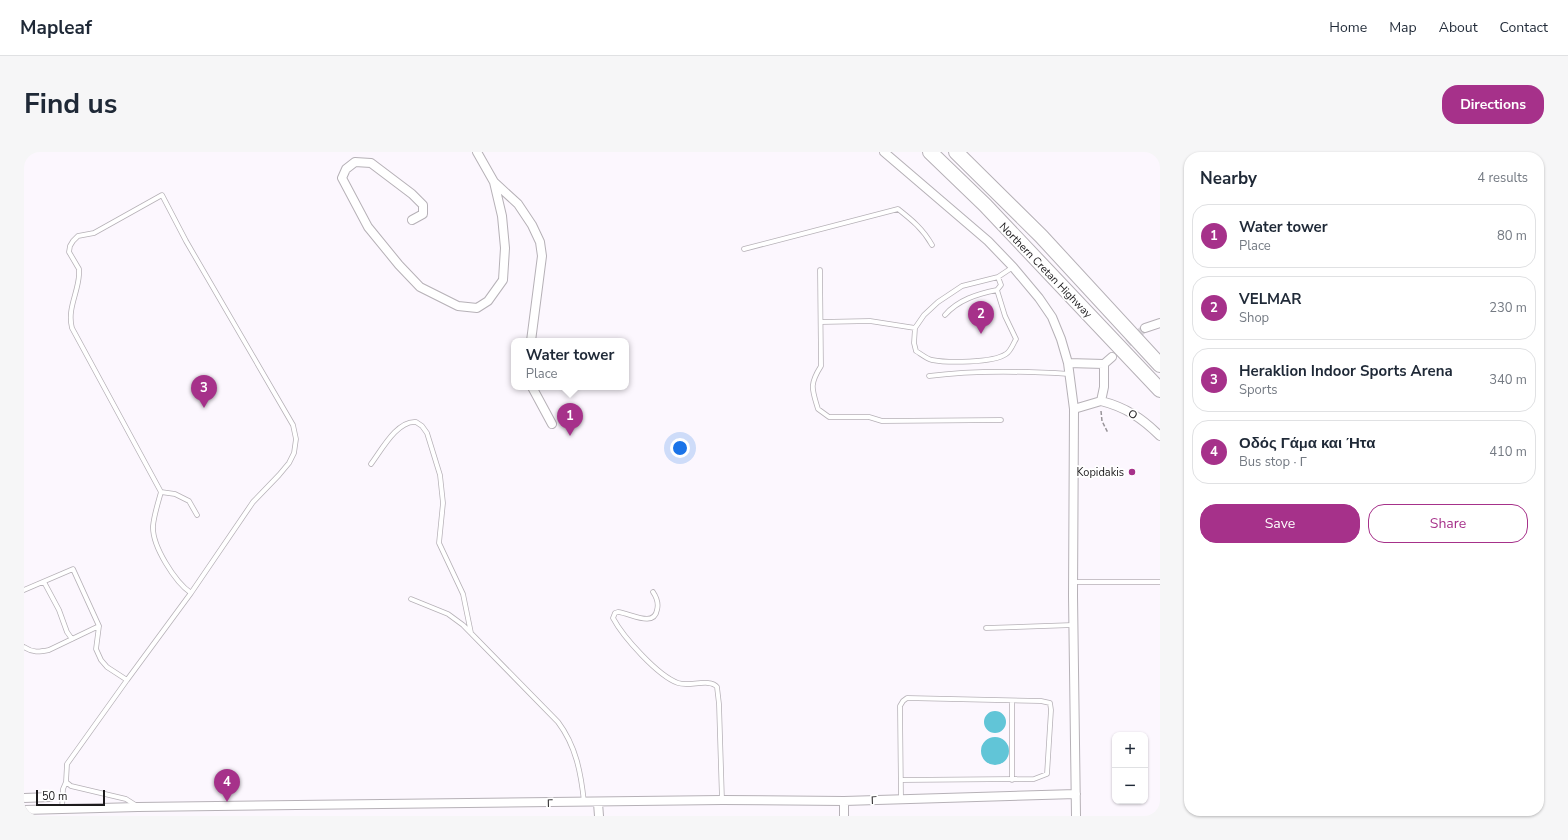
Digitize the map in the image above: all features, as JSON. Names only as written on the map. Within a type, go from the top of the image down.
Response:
[{"type":"highway","name":"Northern Cretan Highway","points":[[956,152],[1041,236],[1160,365]]},
{"type":"highway","name":"Northern Cretan Highway","points":[[933,155],[1011,232],[1160,390]]},
{"type":"street","points":[[412,220],[423,214],[423,205],[412,194],[371,163],[355,162],[346,169],[342,178],[368,227],[399,265],[420,287],[458,306],[477,308],[488,301],[503,280],[505,248],[502,216],[494,182],[477,152]]},
{"type":"street","points":[[884,152],[988,241],[1013,267],[1039,298],[1052,317],[1061,339],[1068,363],[1074,409],[1073,625],[1076,816]]},
{"type":"street","points":[[494,182],[518,204],[532,225],[540,242],[542,256],[531,338]]},
{"type":"street","points":[[1145,328],[1160,323]]},
{"type":"street","points":[[1068,363],[1104,364],[1112,357]]},
{"type":"street","points":[[1074,409],[1101,401],[1104,387],[1104,364]]},
{"type":"street","points":[[534,390],[552,424]]},
{"type":"street","name":"Ο","points":[[1101,401],[1114,404],[1137,416],[1160,436]]},
{"type":"street","name":"Γ","points":[[24,810],[138,807],[598,803],[722,800],[844,801],[1076,794]]},
{"type":"street","points":[[24,798],[50,797]]},
{"type":"street","points":[[844,801],[844,816]]},
{"type":"street","points":[[598,803],[599,816]]},
{"type":"street","points":[[222,816],[223,807]]},
{"type":"lane","points":[[62,809],[63,789],[66,782],[67,764],[191,593],[253,502],[289,463],[294,453],[296,436],[293,425],[186,241],[162,195],[94,233],[78,236],[73,241],[69,252],[79,269],[79,275],[71,308],[71,321],[72,328],[162,492],[153,527],[156,540],[165,560],[178,582],[191,593]]},
{"type":"lane","points":[[744,249],[898,209],[926,233],[932,245]]},
{"type":"lane","points":[[997,290],[1005,316],[1016,339],[1005,355],[976,361],[931,360],[916,351],[914,343],[915,328],[924,315],[938,302],[962,286],[998,277],[1013,267]]},
{"type":"lane","points":[[820,270],[822,322],[821,366],[813,379],[812,389],[818,410],[829,417],[869,417],[882,420],[1001,420]]},
{"type":"lane","points":[[945,315],[958,303],[981,293],[997,290],[1001,284],[998,277]]},
{"type":"lane","points":[[822,322],[870,321],[915,328]]},
{"type":"lane","points":[[928,376],[962,372],[1036,372],[1070,374]]},
{"type":"lane","points":[[371,464],[397,430],[403,425],[408,422],[416,422],[425,429],[440,475],[442,489],[443,503],[439,543],[463,594],[471,633]]},
{"type":"lane","points":[[162,492],[175,494],[189,501],[197,515]]},
{"type":"lane","points":[[24,590],[73,569],[99,626],[96,649],[101,660],[107,667],[127,680]]},
{"type":"lane","points":[[44,582],[59,610],[67,632],[72,639]]},
{"type":"lane","points":[[1073,582],[1160,582]]},
{"type":"lane","points":[[653,592],[658,601],[657,613],[654,617],[646,620],[618,612],[615,613],[613,618],[623,634],[662,674],[678,683],[685,684],[711,682],[717,687],[719,704],[722,800]]},
{"type":"lane","points":[[411,599],[448,614],[463,625],[562,727],[578,761],[582,778],[584,803]]},
{"type":"lane","points":[[986,628],[1073,625]]},
{"type":"lane","points":[[24,647],[31,652],[49,650],[99,626]]},
{"type":"lane","points":[[901,780],[1012,780],[1034,779],[1047,774],[1052,710],[1050,704],[1045,702],[907,698],[900,706],[901,799]]},
{"type":"lane","points":[[1012,701],[1012,780]]},
{"type":"lane","points":[[66,782],[71,786],[126,799],[138,807]]},
{"type":"path","points":[[1101,401],[1102,422],[1108,433]]},
{"type":"water","points":[[995,711],[1003,714],[1006,722],[1003,730],[995,733],[987,730],[984,722],[987,714]]},
{"type":"water","points":[[995,737],[1005,741],[1009,751],[1005,761],[995,765],[985,761],[981,751],[985,741]]},
{"type":"tunnel","points":[[1119,351],[1145,328]]},
{"type":"place","name":"VELMAR","points":[[981,334]]},
{"type":"place","name":"Heraklion Indoor Sports Arena","points":[[204,408]]},
{"type":"place","name":"Water tower","points":[[570,436]]},
{"type":"place","name":"Kopidakis","points":[[1132,472]]},
{"type":"place","name":"Οδός Γάμα και Ήτα","points":[[227,802]]}]
